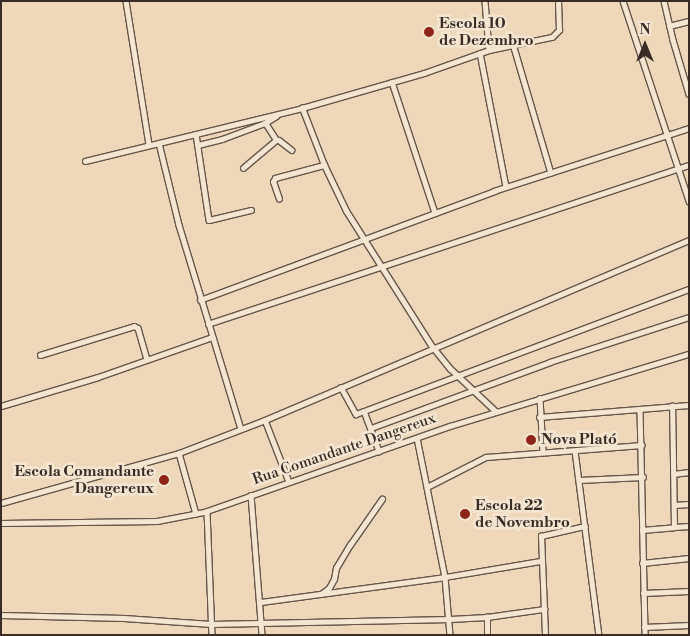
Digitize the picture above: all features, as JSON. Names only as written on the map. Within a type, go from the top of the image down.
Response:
[{"type":"street","points":[[126,1],[149,145]]},
{"type":"street","points":[[485,1],[489,50]]},
{"type":"street","points":[[85,161],[302,108],[392,82],[489,50],[552,36],[559,30],[558,1]]},
{"type":"street","points":[[623,1],[689,201]]},
{"type":"street","points":[[664,1],[689,94]]},
{"type":"street","points":[[670,26],[689,20]]},
{"type":"street","points":[[513,44],[550,173]]},
{"type":"street","points":[[480,53],[506,187]]},
{"type":"street","points":[[392,82],[435,213]]},
{"type":"street","points":[[302,108],[324,165],[346,211],[382,265],[432,348],[442,361],[496,412]]},
{"type":"street","points":[[198,145],[265,124],[280,113]]},
{"type":"street","points":[[265,124],[276,140],[280,140],[292,150]]},
{"type":"street","points":[[200,300],[506,187],[689,128]]},
{"type":"street","points":[[196,134],[209,220],[251,210]]},
{"type":"street","points":[[243,168],[276,140]]},
{"type":"street","points":[[160,143],[179,226],[200,300],[241,429]]},
{"type":"street","points":[[279,199],[273,182],[275,178],[324,165]]},
{"type":"street","points":[[208,324],[689,165]]},
{"type":"street","points":[[1,503],[179,453],[265,420],[689,240]]},
{"type":"street","points":[[341,387],[355,414],[689,289]]},
{"type":"street","points":[[371,428],[550,362],[689,317]]},
{"type":"street","points":[[40,355],[134,326],[138,328],[147,359]]},
{"type":"street","points":[[1,406],[212,337]]},
{"type":"street","name":"Rua Comandante Dangereux","points":[[1,523],[120,523],[156,521],[196,514],[496,412],[689,354]]},
{"type":"street","points":[[540,398],[539,417],[543,452]]},
{"type":"street","points":[[539,417],[689,405]]},
{"type":"street","points":[[672,406],[674,527]]},
{"type":"street","points":[[640,410],[643,477],[642,563],[645,635]]},
{"type":"street","points":[[364,411],[379,451]]},
{"type":"street","points":[[265,420],[289,482]]},
{"type":"street","points":[[417,438],[445,577],[450,635]]},
{"type":"street","points":[[427,487],[486,457],[575,451],[596,447],[642,445]]},
{"type":"street","points":[[575,451],[599,635]]},
{"type":"street","points":[[179,453],[196,514]]},
{"type":"street","points":[[673,474],[689,472]]},
{"type":"street","points":[[579,480],[643,477]]},
{"type":"street","points":[[251,495],[261,602],[262,635]]},
{"type":"street","points":[[320,595],[329,588],[334,579],[336,568],[345,552],[382,500]]},
{"type":"street","points":[[674,505],[689,504]]},
{"type":"street","points":[[207,511],[212,635]]},
{"type":"street","points":[[545,635],[540,539],[543,534],[585,526]]},
{"type":"street","points":[[642,530],[689,526]]},
{"type":"street","points":[[642,563],[689,558]]},
{"type":"street","points":[[261,602],[445,577],[542,561]]},
{"type":"street","points":[[643,593],[689,591]]},
{"type":"street","points":[[1,615],[124,618],[211,624],[450,619],[544,609]]},
{"type":"street","points":[[487,616],[487,635]]},
{"type":"street","points":[[644,627],[689,625]]},
{"type":"place","name":"Escola 10 de Dezembro","points":[[429,32]]},
{"type":"place","name":"Nova Plató","points":[[531,440]]},
{"type":"place","name":"Escola Comandante Dangereux","points":[[164,480]]},
{"type":"place","name":"Escola 22 de Novembro","points":[[465,514]]}]
